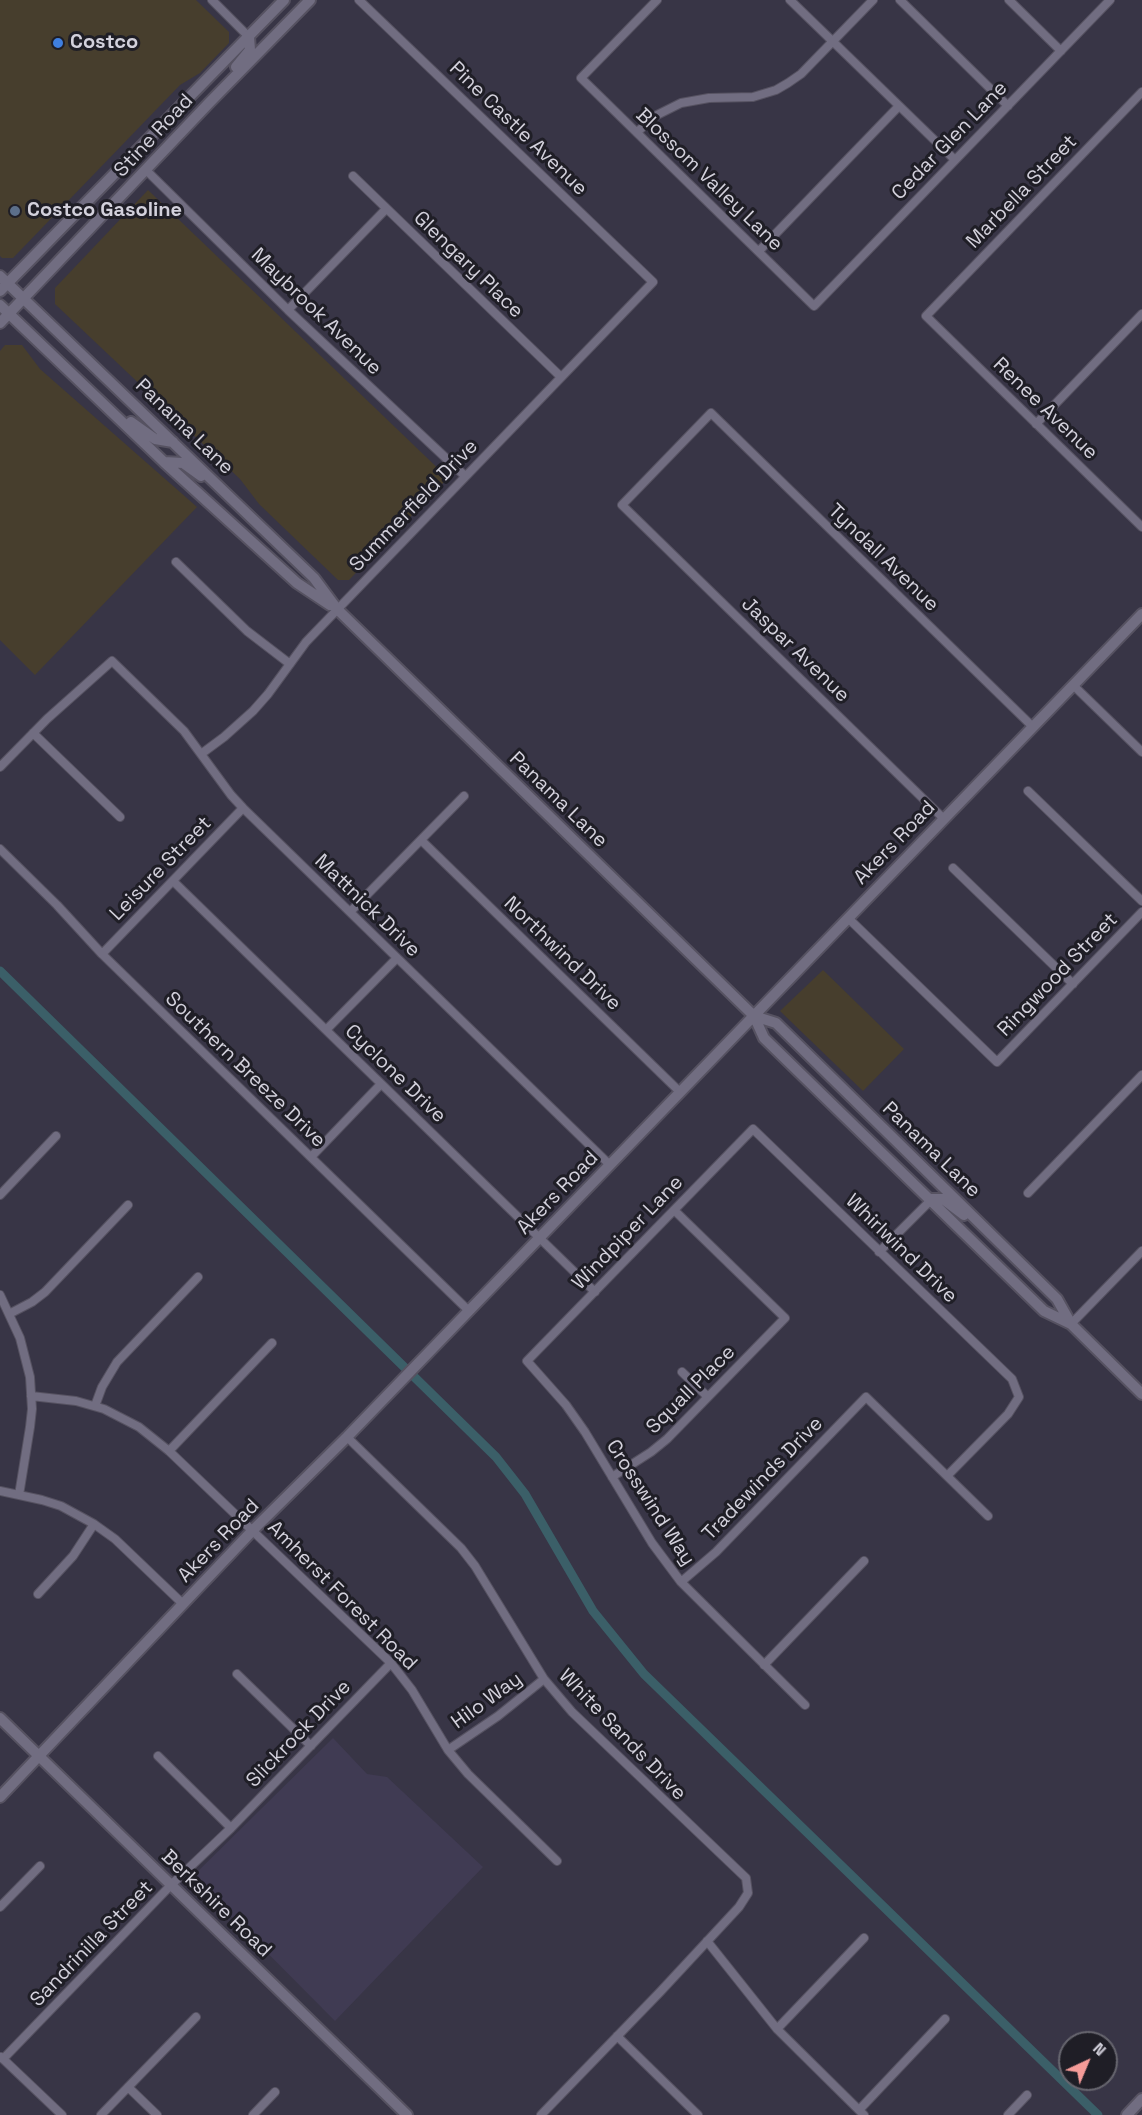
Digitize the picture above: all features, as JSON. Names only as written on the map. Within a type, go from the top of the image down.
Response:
[{"type":"main road","name":"Stine Road","points":[[2,284],[284,0]]},
{"type":"main road","name":"Stine Road","points":[[0,323],[310,0]]},
{"type":"main road","points":[[209,103],[250,50],[249,37]]},
{"type":"main road","name":"Panama Lane","points":[[2,284],[24,299],[314,578],[337,609],[754,1016],[764,1038],[932,1199],[1044,1311],[1071,1324]]},
{"type":"main road","name":"Panama Lane","points":[[0,305],[164,462],[297,584],[337,609]]},
{"type":"main road","points":[[105,405],[155,439],[173,442]]},
{"type":"main road","points":[[164,462],[183,463],[228,495]]},
{"type":"main road","name":"Akers Road","points":[[0,1797],[253,1530],[347,1437],[1142,614]]},
{"type":"main road","name":"Panama Lane","points":[[754,1016],[776,1023],[1057,1299],[1071,1324],[1142,1394]]},
{"type":"main road","points":[[932,1199],[943,1199],[994,1236]]},
{"type":"main road","name":"Berkshire Road","points":[[0,1718],[406,2114]]},
{"type":"main road","points":[[1127,2115],[1142,2099]]},
{"type":"street","points":[[212,0],[249,37]]},
{"type":"street","name":"Pine Castle Avenue","points":[[359,0],[653,282]]},
{"type":"street","name":"Blossom Valley Lane","points":[[657,0],[581,78],[814,306]]},
{"type":"street","points":[[790,0],[955,160]]},
{"type":"street","points":[[637,132],[657,115],[681,103],[709,98],[753,97],[776,90],[801,74],[873,0]]},
{"type":"street","points":[[900,0],[1008,105]]},
{"type":"street","points":[[1009,0],[1061,51]]},
{"type":"street","name":"Cedar Glen Lane","points":[[814,306],[1110,0]]},
{"type":"street","name":"Marbella Street","points":[[926,316],[1142,92]]},
{"type":"street","points":[[759,251],[899,106]]},
{"type":"street","name":"Maybrook Avenue","points":[[146,170],[288,310],[465,476]]},
{"type":"street","name":"Glengary Place","points":[[353,176],[561,377]]},
{"type":"street","points":[[288,310],[386,208]]},
{"type":"street","name":"Summerfield Drive","points":[[201,754],[253,711],[306,642],[653,282]]},
{"type":"street","points":[[1036,424],[1142,314]]},
{"type":"street","name":"Renee Avenue","points":[[926,316],[1142,527]]},
{"type":"street","name":"Tyndall Avenue","points":[[622,505],[711,413],[1033,727]]},
{"type":"street","name":"Jaspar Avenue","points":[[622,505],[944,819]]},
{"type":"street","points":[[176,562],[254,638],[290,664]]},
{"type":"street","name":"Mattnick Drive","points":[[33,733],[112,661],[184,732],[243,808],[610,1165]]},
{"type":"street","points":[[1073,685],[1142,752]]},
{"type":"street","points":[[0,767],[33,733],[120,818]]},
{"type":"street","points":[[1028,791],[1142,901]]},
{"type":"street","points":[[350,912],[464,795]]},
{"type":"street","name":"Leisure Street","points":[[102,954],[243,808]]},
{"type":"street","name":"Northwind Drive","points":[[421,840],[680,1092]]},
{"type":"street","name":"Southern Breeze Drive","points":[[0,849],[57,905],[102,954],[469,1311]]},
{"type":"street","points":[[953,868],[1073,984]]},
{"type":"street","name":"Cyclone Drive","points":[[172,881],[595,1292]]},
{"type":"street","name":"Ringwood Street","points":[[848,918],[997,1062],[1142,912]]},
{"type":"street","points":[[326,1030],[397,957]]},
{"type":"street","points":[[1028,1193],[1142,1075]]},
{"type":"street","points":[[310,1157],[381,1084]]},
{"type":"street","name":"Windpiper Lane","points":[[527,1361],[753,1129]]},
{"type":"street","name":"Whirlwind Drive","points":[[753,1129],[1012,1379],[1018,1397],[1008,1414],[947,1476]]},
{"type":"street","points":[[0,1195],[56,1136]]},
{"type":"street","points":[[879,1251],[932,1199]]},
{"type":"street","points":[[9,1314],[45,1292],[128,1205]]},
{"type":"street","name":"Squall Place","points":[[612,1477],[659,1446],[785,1318],[674,1210]]},
{"type":"street","points":[[1071,1324],[1142,1251]]},
{"type":"street","points":[[95,1406],[102,1387],[117,1362],[198,1277]]},
{"type":"street","points":[[0,1295],[26,1357],[32,1396],[20,1495]]},
{"type":"street","points":[[169,1451],[272,1343]]},
{"type":"street","name":"Crosswind Way","points":[[527,1361],[566,1405],[652,1543],[681,1582],[805,1705]]},
{"type":"street","points":[[682,1372],[708,1397]]},
{"type":"street","name":"Amherst Forest Road","points":[[32,1396],[57,1398],[95,1406],[139,1427],[169,1451],[391,1663],[412,1690],[448,1750],[468,1774],[557,1861]]},
{"type":"street","name":"Tradewinds Drive","points":[[681,1582],[716,1552],[866,1397],[947,1476]]},
{"type":"street","name":"White Sands Drive","points":[[347,1437],[461,1548],[475,1566],[544,1679],[572,1713],[746,1878],[748,1893],[739,1907],[541,2115]]},
{"type":"street","points":[[947,1476],[988,1516]]},
{"type":"street","points":[[0,1491],[61,1506],[94,1524],[115,1539],[183,1604]]},
{"type":"street","points":[[38,1594],[73,1556],[94,1524]]},
{"type":"street","points":[[764,1665],[864,1561]]},
{"type":"street","name":"Slickrock Drive","points":[[231,1828],[391,1663]]},
{"type":"street","points":[[237,1674],[311,1746]]},
{"type":"street","name":"Hilo Way","points":[[448,1750],[498,1716],[544,1679]]},
{"type":"street","points":[[158,1756],[231,1828]]},
{"type":"street","name":"Sandrinilla Street","points":[[2,2057],[171,1885],[231,1828]]},
{"type":"street","points":[[0,1907],[40,1866]]},
{"type":"street","points":[[777,2029],[864,1938]]},
{"type":"street","points":[[707,1941],[777,2029],[862,2113],[945,2019]]},
{"type":"street","points":[[101,2115],[196,2017]]},
{"type":"street","points":[[617,2036],[698,2115]]},
{"type":"street","points":[[2,2057],[62,2115]]},
{"type":"street","points":[[128,2087],[157,2115]]},
{"type":"street","points":[[253,2115],[275,2092]]},
{"type":"street","points":[[1008,2115],[1027,2095]]},
{"type":"shaded area","points":[[0,0],[196,0],[229,32],[229,43],[200,73],[180,85],[13,258],[0,256]]},
{"type":"shaded area","points":[[148,190],[448,478],[349,580],[338,580],[259,504],[240,479],[55,304],[55,288]]},
{"type":"shaded area","points":[[5,345],[22,345],[40,369],[197,507],[35,675],[0,640],[0,351]]},
{"type":"shaded area","points":[[823,970],[904,1049],[863,1091],[780,1011]]},
{"type":"shaded area","points":[[333,1738],[367,1774],[387,1777],[483,1867],[335,2021],[192,1877]]},
{"type":"waterway","points":[[0,971],[496,1457],[525,1494],[593,1611],[644,1674],[1098,2115]]},
{"type":"place","name":"Costco","points":[[58,43]]},
{"type":"place","name":"Costco Gasoline","points":[[15,211]]}]
